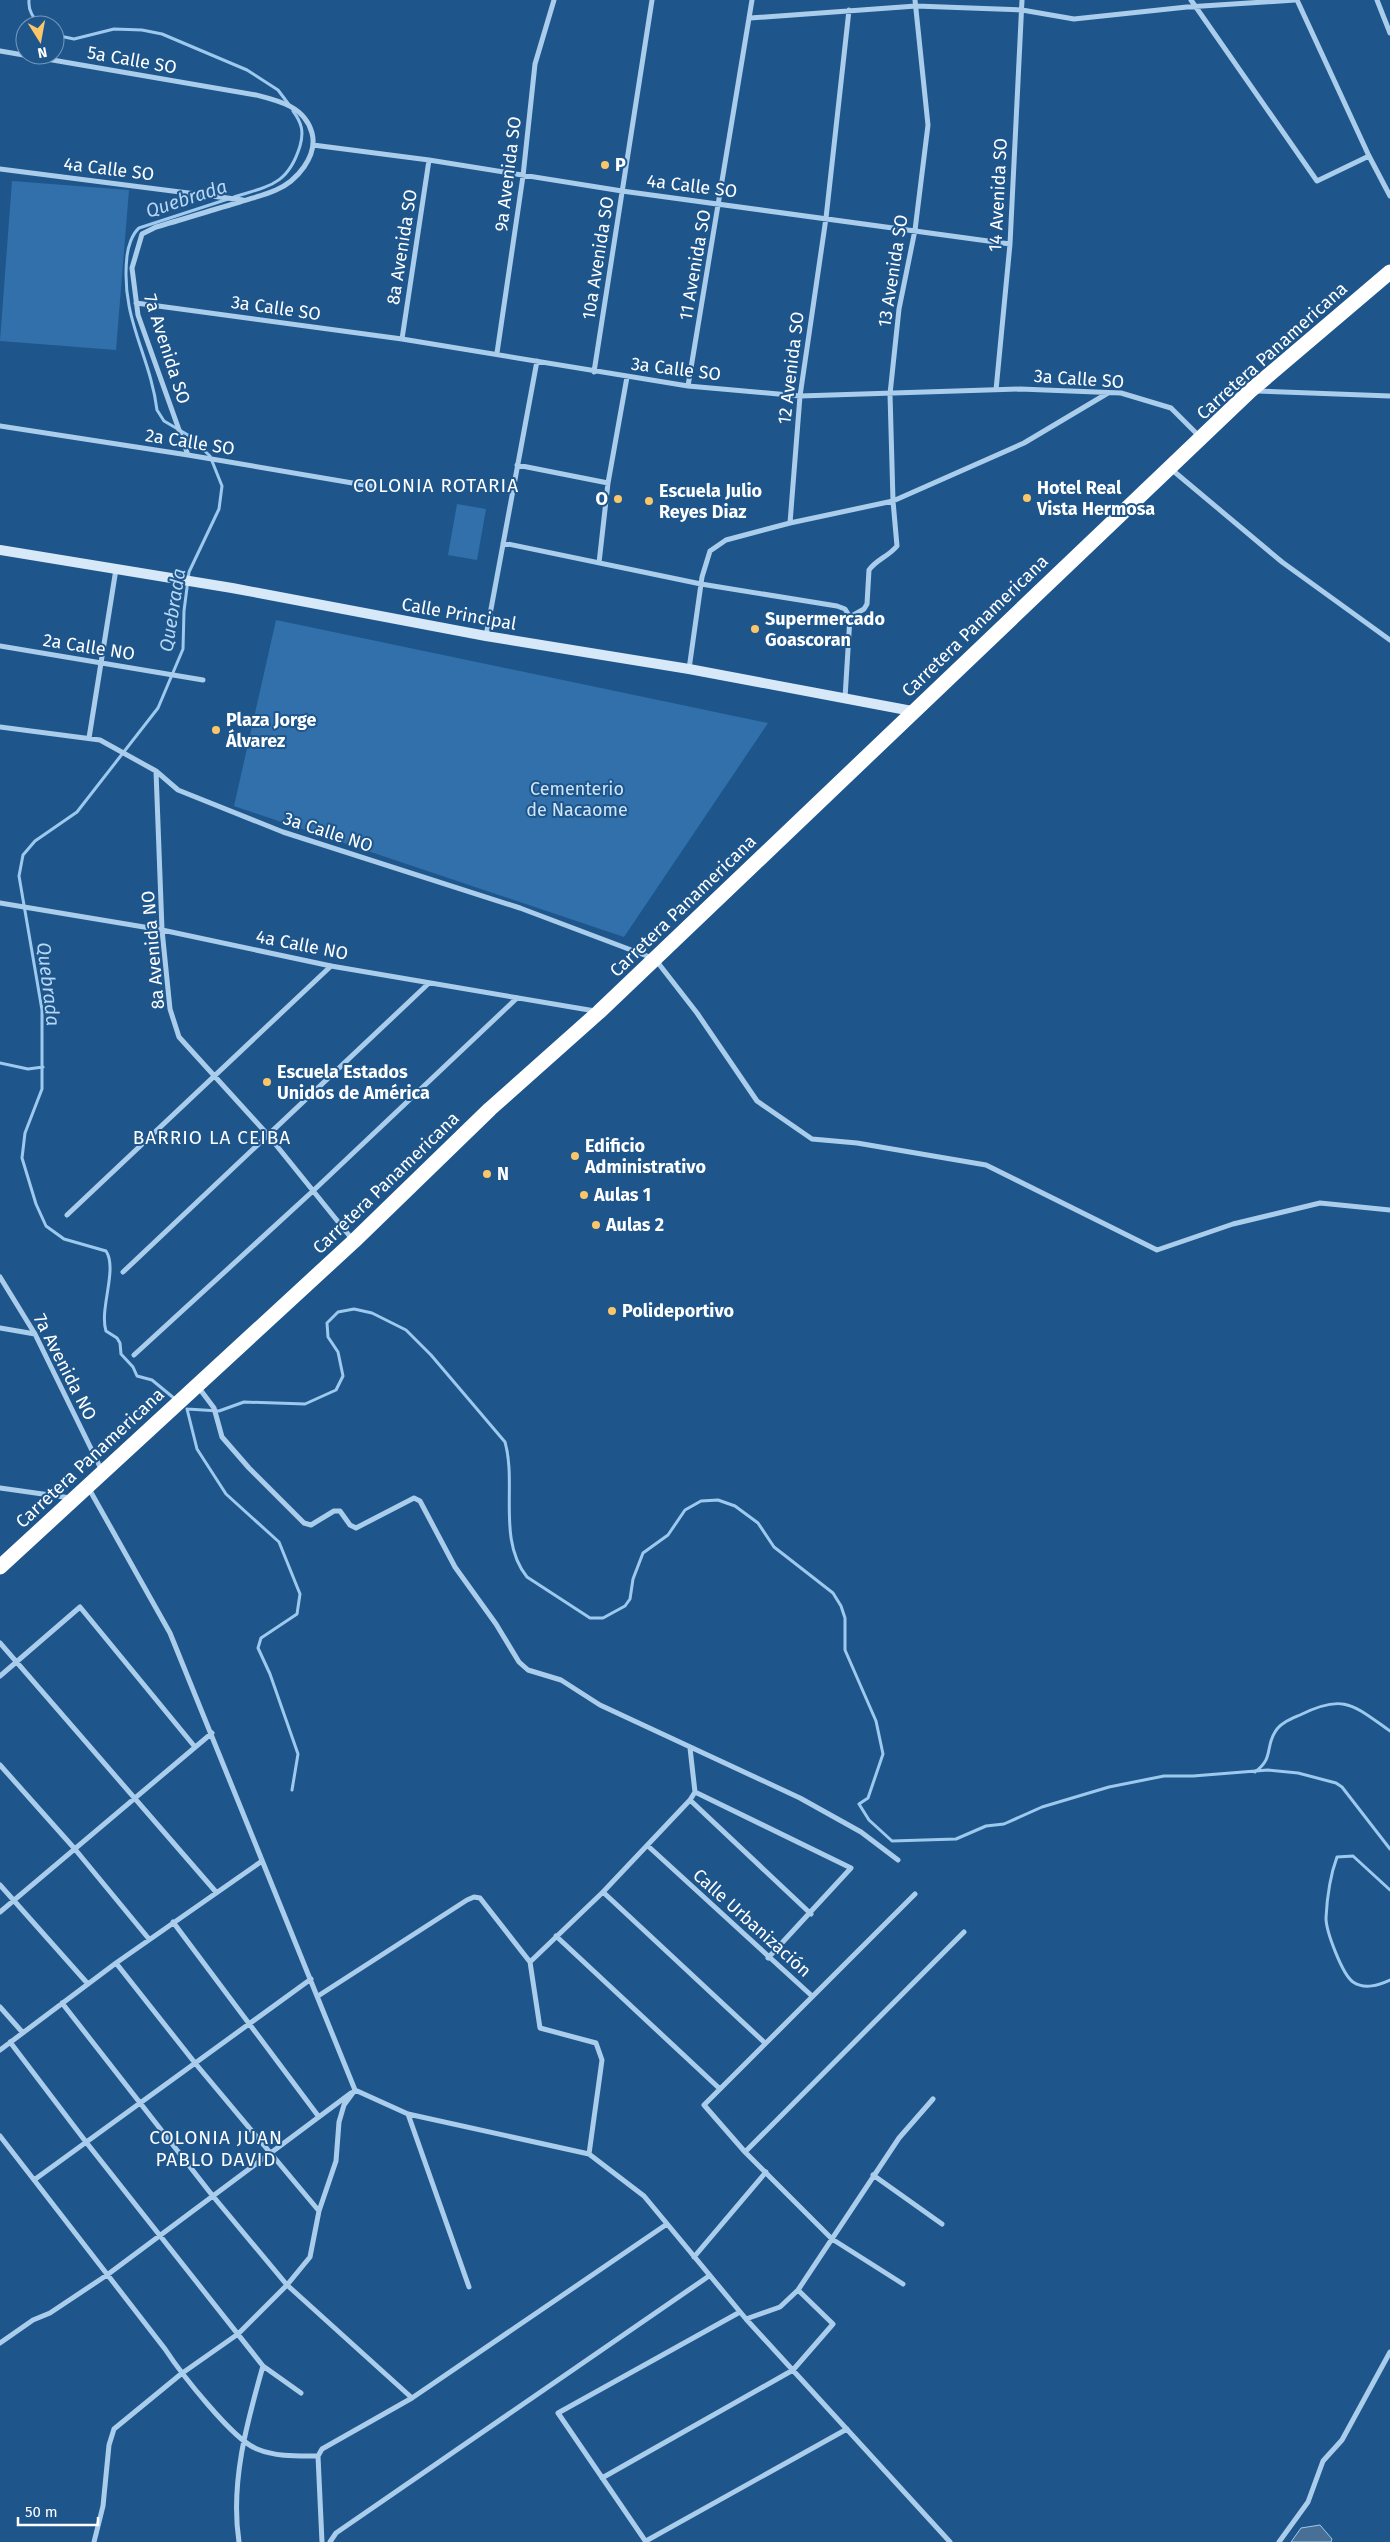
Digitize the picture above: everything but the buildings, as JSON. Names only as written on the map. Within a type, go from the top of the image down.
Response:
[{"type":"highway","name":"Carretera Panamericana","points":[[0,1567],[354,1241],[490,1109],[600,1012],[912,711],[1202,439],[1250,391],[1390,272]]},
{"type":"street","name":"9a Avenida SO","points":[[497,353],[523,176],[535,64],[554,0]]},
{"type":"street","name":"10a Avenida SO","points":[[594,372],[652,0]]},
{"type":"street","name":"11 Avenida SO","points":[[688,386],[752,0]]},
{"type":"street","name":"14 Avenida SO","points":[[996,390],[1010,244],[1022,0]]},
{"type":"street","points":[[1191,0],[1317,182],[1369,156]]},
{"type":"street","points":[[750,18],[916,3],[1022,10],[1074,19],[1195,7],[1296,0],[1369,156],[1390,196]]},
{"type":"street","points":[[1377,0],[1390,33]]},
{"type":"street","name":"13 Avenida SO","points":[[850,617],[864,609],[867,604],[869,570],[880,559],[888,557],[897,546],[893,502],[890,394],[900,309],[915,230],[928,125],[916,3]]},
{"type":"street","name":"12 Avenida SO","points":[[790,523],[800,396],[826,218],[849,10]]},
{"type":"street","name":"5a Calle SO","points":[[0,51],[282,102],[296,109],[310,123],[314,140],[313,145]]},
{"type":"street","name":"4a Calle SO","points":[[313,145],[429,160],[622,191],[1010,244]]},
{"type":"street","name":"7a Avenida SO","points":[[188,455],[136,303],[132,268],[142,234],[156,227],[278,190],[298,174],[309,161],[313,145]]},
{"type":"street","name":"8a Avenida SO","points":[[402,339],[429,160]]},
{"type":"street","name":"4a Calle SO","points":[[0,169],[244,200]]},
{"type":"street","name":"3a Calle SO","points":[[136,303],[497,353],[594,372],[688,386],[800,396],[996,390],[1121,393],[1171,408],[1202,439]]},
{"type":"street","points":[[486,636],[537,361]]},
{"type":"street","points":[[599,563],[608,483],[627,377]]},
{"type":"street","points":[[1250,391],[1390,396]]},
{"type":"street","points":[[689,669],[701,584],[710,551],[726,540],[790,523],[893,502],[1024,443],[1108,393]]},
{"type":"street","name":"2a Calle SO","points":[[0,426],[376,487]]},
{"type":"street","points":[[517,465],[608,483]]},
{"type":"street","points":[[1170,469],[1282,562],[1390,640]]},
{"type":"street","points":[[503,544],[701,584],[837,606],[844,609],[850,617],[845,698]]},
{"type":"street","name":"Calle Principal","points":[[0,550],[205,584],[486,636],[689,669],[912,711]]},
{"type":"street","points":[[89,738],[116,569]]},
{"type":"street","name":"2a Calle NO","points":[[0,646],[203,680]]},
{"type":"street","name":"3a Calle NO","points":[[0,727],[100,740],[156,771],[178,790],[283,832],[520,908],[655,960]]},
{"type":"street","name":"8a Avenida NO","points":[[156,771],[162,930],[170,1009],[179,1037],[268,1135],[354,1241]]},
{"type":"street","name":"4a Calle NO","points":[[2,903],[162,930],[331,966],[600,1012]]},
{"type":"street","points":[[655,960],[696,1013],[757,1101],[812,1139],[858,1143],[986,1165],[1157,1250],[1234,1224],[1320,1203],[1390,1210]]},
{"type":"street","points":[[67,1215],[331,966]]},
{"type":"street","points":[[122,1272],[429,983]]},
{"type":"street","points":[[134,1355],[314,1190],[517,998]]},
{"type":"street","name":"7a Avenida NO","points":[[0,1277],[35,1334],[103,1471]]},
{"type":"street","points":[[0,1328],[35,1334]]},
{"type":"street","points":[[197,1385],[214,1408],[222,1437],[249,1468],[304,1524],[311,1525],[334,1511],[340,1511],[350,1525],[356,1528],[414,1498],[420,1501],[454,1567],[496,1624],[519,1662],[528,1670],[561,1680],[600,1705],[800,1798],[862,1832],[898,1860]]},
{"type":"street","points":[[88,1486],[160,1613],[212,1733],[355,2090],[408,2114],[589,2154],[644,2196],[746,2319],[950,2542]]},
{"type":"street","points":[[0,1488],[73,1499]]},
{"type":"street","points":[[0,1676],[80,1607],[195,1747]]},
{"type":"street","points":[[0,1644],[216,1892]]},
{"type":"street","points":[[0,1912],[212,1733]]},
{"type":"street","points":[[530,1962],[603,1892],[690,1800],[695,1792],[690,1748]]},
{"type":"street","points":[[0,1765],[74,1848],[149,1939]]},
{"type":"street","points":[[695,1792],[851,1868],[768,1958]]},
{"type":"street","points":[[690,1800],[810,1914]]},
{"type":"street","name":"Calle Urbanización","points":[[648,1846],[768,1958],[812,1996],[704,2105],[746,2152]]},
{"type":"street","points":[[0,2050],[116,1962],[262,1861]]},
{"type":"street","points":[[0,1884],[88,1984]]},
{"type":"street","points":[[603,1892],[765,2043]]},
{"type":"street","points":[[812,1996],[915,1894]]},
{"type":"street","points":[[318,1996],[474,1897],[483,1900],[530,1962],[540,2028],[596,2043],[602,2060],[589,2154]]},
{"type":"street","points":[[173,1922],[319,2117]]},
{"type":"street","points":[[903,2284],[832,2239],[746,2152],[964,1932]]},
{"type":"street","points":[[556,1936],[720,2089]]},
{"type":"street","points":[[116,1962],[195,2063],[319,2211]]},
{"type":"street","points":[[34,2180],[311,1979]]},
{"type":"street","points":[[62,2004],[139,2104],[287,2285],[412,2398]]},
{"type":"street","points":[[0,2007],[22,2033]]},
{"type":"street","points":[[10,2042],[86,2142],[263,2366],[301,2393]]},
{"type":"street","points":[[0,2342],[33,2320],[50,2313],[107,2276],[212,2195],[271,2154],[355,2090]]},
{"type":"street","points":[[94,2542],[103,2506],[109,2446],[114,2429],[181,2374],[238,2334],[287,2285],[310,2257],[319,2211],[336,2162],[339,2122],[344,2105],[355,2090]]},
{"type":"street","points":[[746,2319],[780,2307],[798,2290],[873,2175],[900,2138],[933,2099]]},
{"type":"street","points":[[408,2114],[469,2287]]},
{"type":"street","points":[[0,2136],[165,2349],[181,2374],[244,2442],[258,2450],[280,2454],[318,2456]]},
{"type":"street","points":[[694,2256],[766,2172]]},
{"type":"street","points":[[873,2175],[942,2224]]},
{"type":"street","points":[[322,2542],[318,2456],[322,2449],[412,2398],[667,2224]]},
{"type":"street","points":[[330,2542],[344,2528],[709,2276]]},
{"type":"street","points":[[602,2478],[793,2370],[833,2324],[798,2290]]},
{"type":"street","points":[[740,2312],[558,2413],[646,2542],[847,2429]]},
{"type":"street","points":[[1279,2542],[1308,2502],[1323,2461],[1342,2440],[1390,2352]]},
{"type":"street","points":[[240,2542],[235,2516],[246,2425],[263,2366]]},
{"type":"green space","points":[[12,181],[129,190],[116,350],[0,341]]},
{"type":"green space","points":[[457,504],[486,509],[477,560],[448,555]]},
{"type":"green space","name":"Cementerio de Nacaome","points":[[276,620],[768,723],[624,937],[234,806]]},
{"type":"shaded area","points":[[1320,2525],[1332,2539],[1331,2542],[1291,2542],[1301,2528]]},
{"type":"waterway","name":"Quebrada","points":[[29,0],[32,15]]},
{"type":"waterway","name":"Quebrada","points":[[65,37],[74,39],[114,29],[142,30],[162,34],[247,70],[278,90],[290,106]]},
{"type":"waterway","name":"Quebrada","points":[[234,197],[276,182],[290,169],[300,146],[302,136],[300,124],[293,111]]},
{"type":"waterway","name":"Quebrada","points":[[175,1399],[152,1380],[137,1376],[133,1367],[121,1354],[120,1343],[117,1338],[106,1331],[104,1322],[110,1268],[106,1251],[64,1239],[46,1226],[36,1204],[22,1158],[25,1133],[42,1089],[42,1010],[19,876],[23,855],[35,841],[77,812],[158,708],[183,649],[184,611],[189,572],[219,509],[222,486],[210,456],[188,435],[164,421],[157,410],[128,298],[126,278],[127,256],[131,241],[139,228],[228,199]]},
{"type":"waterway","points":[[0,1063],[28,1069],[43,1067]]},
{"type":"waterway","points":[[187,1409],[219,1411],[244,1402],[305,1404],[336,1390],[343,1376],[338,1352],[328,1337],[327,1323],[338,1312],[354,1309],[372,1313],[406,1330],[431,1355],[505,1442],[508,1458],[510,1529],[518,1562],[527,1577],[590,1618],[603,1618],[625,1606],[630,1599],[633,1579],[643,1553],[668,1535],[685,1510],[701,1501],[718,1500],[735,1506],[758,1523],[774,1547],[833,1593],[841,1606],[845,1618],[845,1650],[876,1721],[883,1754],[868,1798],[859,1804],[869,1820],[892,1841],[956,1839],[986,1826],[1004,1824],[1042,1807],[1109,1787],[1164,1776],[1193,1776],[1268,1770],[1298,1773],[1336,1783],[1342,1787],[1390,1849]]},
{"type":"waterway","points":[[187,1409],[197,1449],[226,1494],[279,1542],[300,1594],[297,1614],[261,1638],[258,1648],[270,1674],[298,1754],[292,1790]]},
{"type":"waterway","points":[[1255,1772],[1265,1762],[1272,1738],[1277,1729],[1286,1722],[1315,1708],[1327,1705],[1348,1705],[1367,1714],[1390,1731]]},
{"type":"waterway","points":[[1390,1890],[1353,1856],[1337,1857],[1329,1887],[1326,1918],[1335,1952],[1344,1970],[1353,1982],[1367,1986],[1377,1985],[1390,1980]]},
{"type":"place","name":"P","points":[[605,165]]},
{"type":"place","name":"Hotel Real Vista Hermosa","points":[[1027,498]]},
{"type":"place","name":"O","points":[[618,499]]},
{"type":"place","name":"Escuela Julio Reyes Diaz","points":[[649,501]]},
{"type":"place","name":"Supermercado Goascoran","points":[[755,629]]},
{"type":"place","name":"Plaza Jorge Álvarez","points":[[216,730]]},
{"type":"place","name":"Escuela Estados Unidos de América","points":[[267,1082]]},
{"type":"place","name":"Edificio Administrativo","points":[[575,1156]]},
{"type":"place","name":"N","points":[[487,1174]]},
{"type":"place","name":"Aulas 1","points":[[584,1195]]},
{"type":"place","name":"Aulas 2","points":[[596,1225]]},
{"type":"place","name":"Polideportivo","points":[[612,1311]]},
{"type":"district","name":"COLONIA ROTARIA","points":[[436,485]]},
{"type":"district","name":"BARRIO LA CEIBA","points":[[212,1137]]},
{"type":"district","name":"COLONIA JUAN PABLO DAVID","points":[[216,2148]]}]
